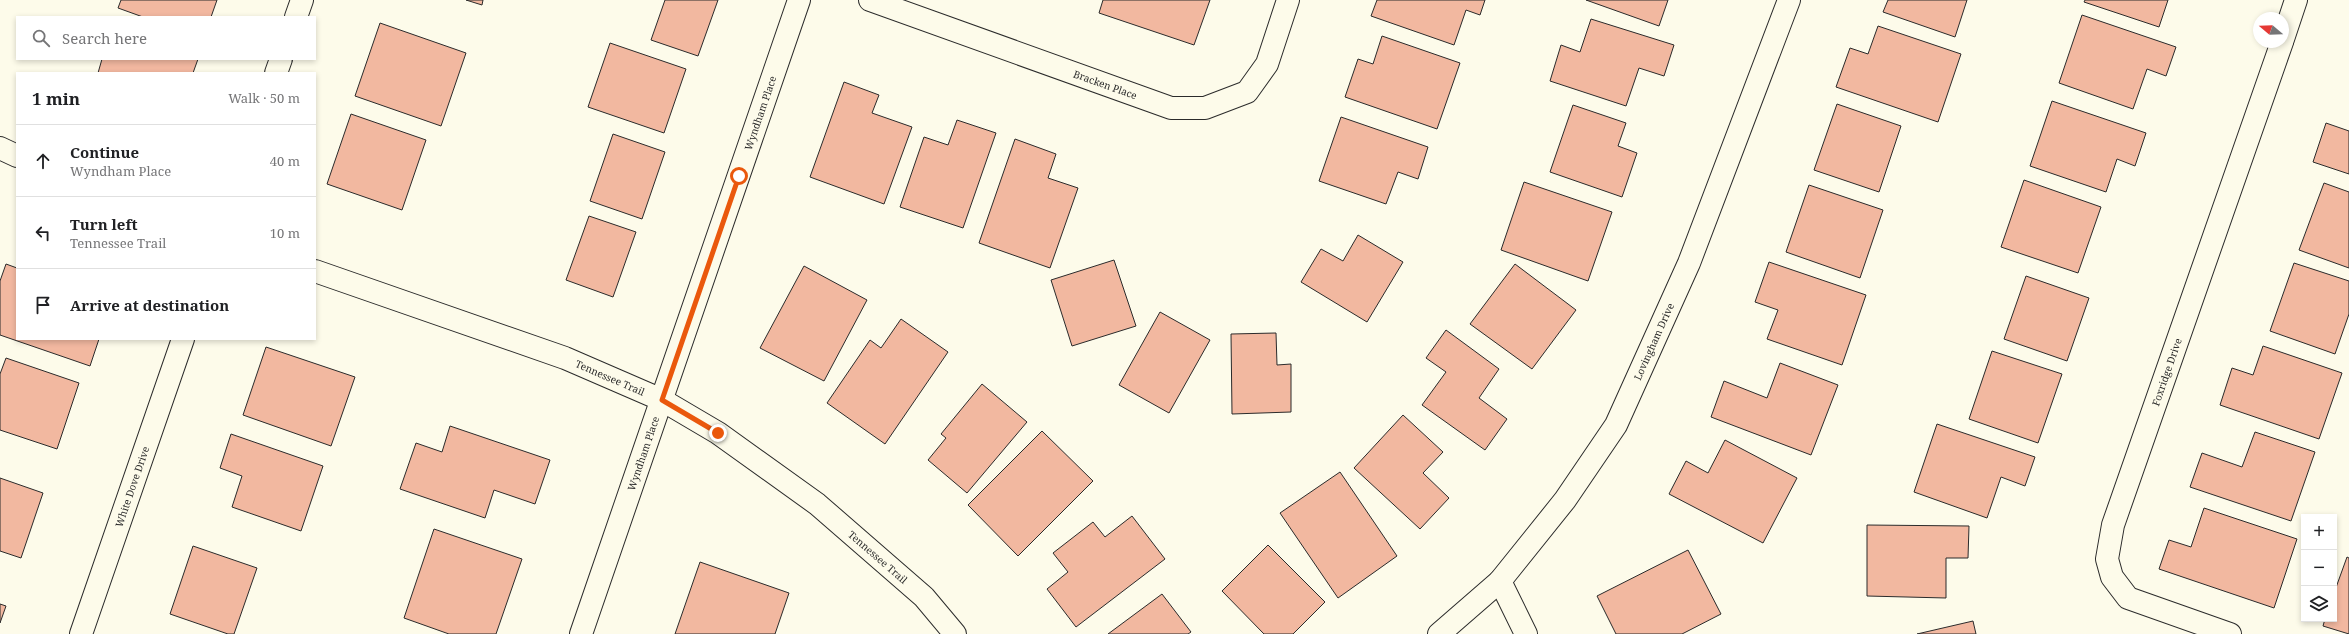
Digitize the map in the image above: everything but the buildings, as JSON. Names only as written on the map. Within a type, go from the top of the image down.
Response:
[{"type":"street","points":[[296,16],[302,0]]},
{"type":"street","name":"Wyndham Place","points":[[581,634],[799,0]]},
{"type":"street","name":"Bracken Place","points":[[870,0],[1171,108],[1205,108],[1247,92],[1267,64],[1288,0]]},
{"type":"street","name":"Lovingham Drive","points":[[1439,634],[1500,581],[1565,500],[1616,425],[1689,263],[1789,0]]},
{"type":"street","points":[[2289,21],[2296,0]]},
{"type":"street","name":"Foxridge Drive","points":[[2230,634],[2128,598],[2112,577],[2107,559],[2113,526],[2280,48]]},
{"type":"street","points":[[276,72],[281,60]]},
{"type":"street","points":[[0,148],[16,156]]},
{"type":"street","name":"Tennessee Trail","points":[[316,271],[565,358],[662,400],[718,433],[817,504],[924,597],[955,634]]},
{"type":"street","name":"White Dove Drive","points":[[81,634],[183,340]]},
{"type":"street","points":[[1500,581],[1526,634]]},
{"type":"route","points":[[718,433],[662,400],[739,176]]}]
